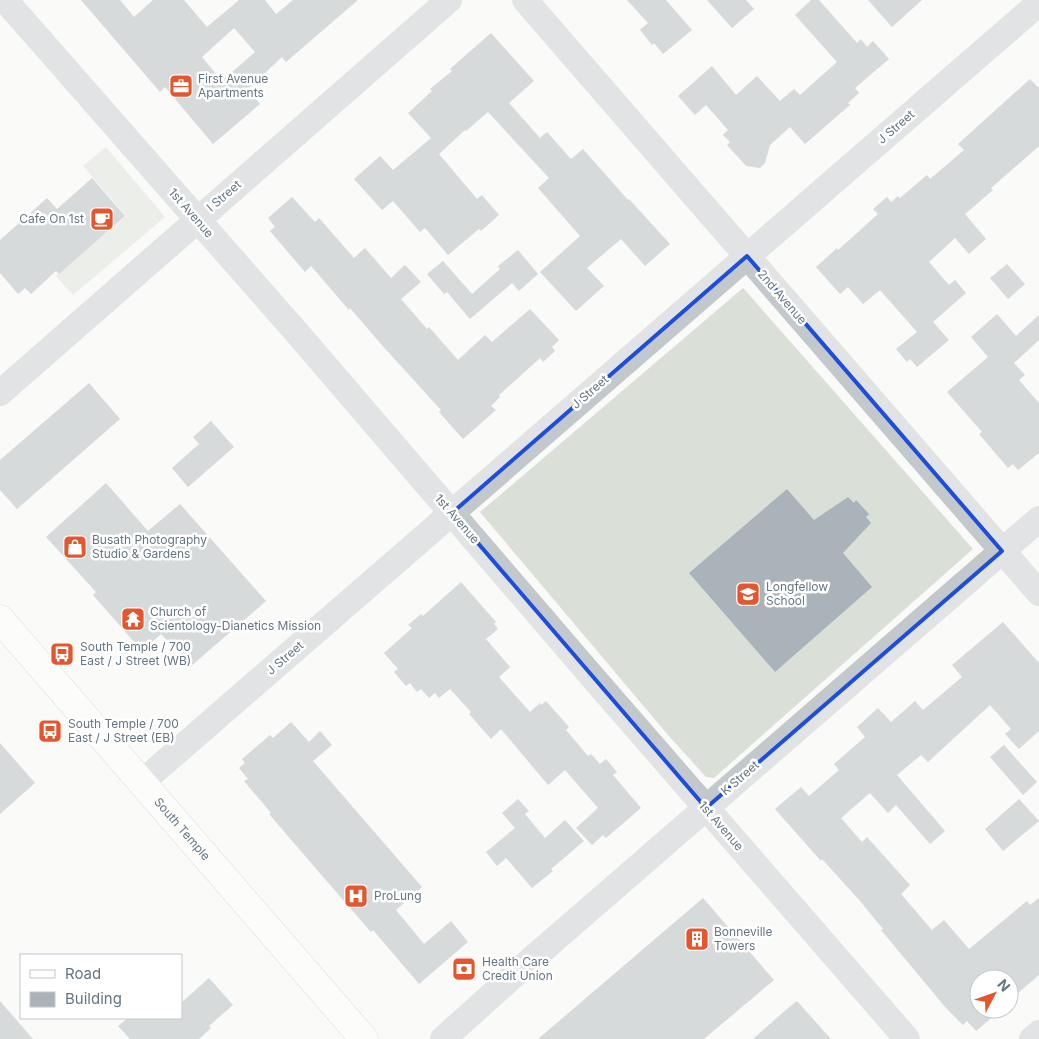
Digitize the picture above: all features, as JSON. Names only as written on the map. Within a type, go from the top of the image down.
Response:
[{"type":"main road","name":"South Temple","points":[[0,618],[364,1039]]},
{"type":"street","name":"1st Avenue","points":[[5,0],[907,1039]]},
{"type":"street","name":"I Street","points":[[0,393],[449,0]]},
{"type":"street","name":"2nd Avenue","points":[[525,0],[1039,593]]},
{"type":"street","name":"J Street","points":[[142,782],[1039,3]]},
{"type":"street","name":"K Street","points":[[443,1039],[1039,519]]},
{"type":"street","points":[[1032,1039],[1039,1033]]},
{"type":"highlighted area","points":[[747,256],[1002,551],[706,808],[452,513]]},
{"type":"shaded area","points":[[106,147],[165,217],[73,295],[56,276],[126,216],[83,166]]},
{"type":"shaded area","points":[[743,288],[973,549],[714,778],[706,777],[668,735],[480,512]]},
{"type":"building","points":[[81,0],[120,0],[134,17],[153,0],[184,0],[207,27],[239,0],[265,0],[276,14],[293,0],[358,0],[286,62],[282,57],[248,89],[260,104],[213,144],[165,87],[160,92]],"holes":[[[234,28],[255,52],[222,81],[202,57]]]},
{"type":"building","points":[[627,0],[666,0],[692,30],[663,54],[654,43],[652,45],[640,30],[648,23]]},
{"type":"building","points":[[707,0],[746,0],[754,9],[732,28]]},
{"type":"building","points":[[811,0],[819,0],[857,43],[861,39],[867,47],[873,41],[889,59],[855,88],[859,93],[848,103],[850,105],[805,144],[790,127],[770,145],[765,163],[760,168],[746,166],[727,145],[730,142],[723,135],[728,130],[706,105],[695,115],[678,96],[712,66],[736,95],[757,76],[780,101],[794,89],[800,95],[837,62],[795,15]]},
{"type":"building","points":[[868,0],[922,0],[892,27]]},
{"type":"building","points":[[491,33],[534,81],[509,103],[540,138],[547,132],[571,159],[583,149],[670,244],[645,266],[621,239],[587,268],[604,286],[576,311],[540,272],[580,236],[538,188],[549,178],[488,112],[439,154],[477,199],[482,195],[499,215],[448,255],[425,228],[420,232],[393,201],[382,210],[354,179],[380,156],[393,170],[431,138],[408,113],[432,91],[430,89],[452,71],[450,69]]},
{"type":"building","points":[[1030,79],[1039,88],[1039,146],[991,188],[993,190],[965,214],[986,239],[969,254],[955,238],[929,262],[949,285],[955,280],[966,293],[933,322],[949,340],[917,367],[910,359],[907,362],[896,349],[917,332],[880,290],[863,304],[848,287],[840,294],[816,267],[878,214],[873,209],[887,197],[891,202],[898,196],[900,198],[927,175],[930,179],[964,150],[958,144]]},
{"type":"building","points":[[92,178],[125,216],[59,274],[56,271],[31,294],[25,288],[18,294],[0,273],[0,240],[47,198],[57,209]]},
{"type":"building","points":[[292,197],[315,222],[319,218],[354,258],[365,248],[391,278],[405,265],[421,282],[401,299],[458,360],[485,335],[492,342],[530,309],[559,340],[552,347],[555,351],[543,362],[540,358],[499,395],[500,397],[491,406],[496,410],[463,439],[439,412],[441,410],[350,308],[349,310],[311,266],[305,272],[270,231],[275,227],[268,218]]},
{"type":"building","points":[[518,250],[538,274],[519,291],[512,283],[470,319],[447,292],[444,294],[427,274],[443,261],[472,294],[500,269],[498,266]]},
{"type":"building","points":[[1007,264],[1025,284],[1008,299],[990,278]]},
{"type":"building","points":[[997,314],[1016,336],[1039,315],[1039,340],[1014,363],[1025,375],[1019,380],[1039,403],[1039,453],[1018,470],[1013,464],[1008,468],[979,434],[982,432],[947,392],[988,357],[971,337]]},
{"type":"building","points":[[89,383],[120,419],[17,509],[0,490],[0,460]]},
{"type":"building","points":[[211,421],[234,447],[188,487],[172,468],[199,444],[193,437]]},
{"type":"building","points":[[106,483],[148,531],[180,504],[266,601],[190,667],[161,634],[142,651],[93,595],[96,592],[46,537]]},
{"type":"building","points":[[787,489],[814,520],[848,497],[854,503],[856,500],[869,514],[866,517],[871,523],[843,553],[872,587],[775,672],[689,573]]},
{"type":"building","points":[[461,582],[496,622],[494,624],[498,629],[486,639],[510,667],[499,677],[530,712],[540,703],[541,705],[546,701],[569,727],[566,730],[588,756],[591,754],[600,764],[606,759],[617,772],[613,775],[641,808],[606,838],[603,835],[592,845],[576,828],[598,808],[565,770],[548,785],[501,729],[491,739],[469,714],[471,712],[450,689],[439,698],[435,693],[429,698],[421,689],[417,692],[410,683],[406,686],[394,672],[398,669],[384,653],[412,628],[408,625],[421,614],[423,616]]},
{"type":"building","points":[[1003,622],[1039,663],[1039,731],[1019,749],[1005,734],[1011,729],[990,705],[928,762],[921,755],[897,775],[945,831],[930,844],[896,805],[888,813],[870,793],[841,818],[862,842],[867,837],[910,885],[901,894],[932,930],[944,920],[969,949],[1027,901],[1030,905],[1039,898],[1039,975],[1019,992],[1019,969],[969,969],[969,1019],[990,1019],[976,1031],[967,1021],[963,1025],[946,1008],[881,930],[883,929],[860,901],[822,859],[821,861],[775,809],[801,787],[809,796],[839,770],[834,764],[865,737],[857,727],[878,708],[891,722],[915,701],[923,710],[962,677],[952,665]]},
{"type":"building","points":[[291,722],[309,742],[320,731],[332,745],[313,761],[422,887],[396,910],[424,944],[451,921],[468,942],[419,984],[373,930],[371,932],[318,871],[269,814],[271,813],[244,781],[248,779],[239,768],[245,763],[242,759],[270,735],[273,738]]},
{"type":"building","points":[[0,743],[35,783],[0,814]]},
{"type":"building","points":[[1004,745],[1037,782],[1023,795],[990,757]]},
{"type":"building","points":[[518,799],[529,811],[525,814],[545,838],[565,820],[584,841],[532,888],[506,858],[497,866],[486,852],[515,828],[502,813]]},
{"type":"building","points":[[1019,799],[1039,821],[1003,851],[985,829]]},
{"type":"building","name":"Bonneville Towers","points":[[703,898],[774,980],[704,1039],[538,1039]]},
{"type":"building","points":[[209,978],[233,1005],[209,1026],[211,1028],[199,1039],[130,1039],[118,1026],[127,1019],[182,1019],[182,1002]]},
{"type":"building","points":[[0,1001],[33,1039],[0,1039]]},
{"type":"building","points":[[797,1001],[831,1039],[753,1039],[788,1008]]},
{"type":"place","name":"First Avenue Apartments","points":[[181,86]]},
{"type":"place","name":"Cafe On 1st","points":[[102,219]]},
{"type":"place","name":"Busath Photography Studio & Gardens","points":[[75,547]]},
{"type":"place","name":"Longfellow School","points":[[748,594]]},
{"type":"place","name":"Church of Scientology-Dianetics Mission","points":[[133,619]]},
{"type":"place","name":"South Temple / 700 East / J Street (WB)","points":[[62,654]]},
{"type":"place","name":"South Temple / 700 East / J Street (EB)","points":[[50,731]]},
{"type":"place","name":"ProLung","points":[[356,896]]},
{"type":"place","name":"Bonneville Towers","points":[[697,939]]},
{"type":"place","name":"Health Care Credit Union","points":[[464,969]]}]
